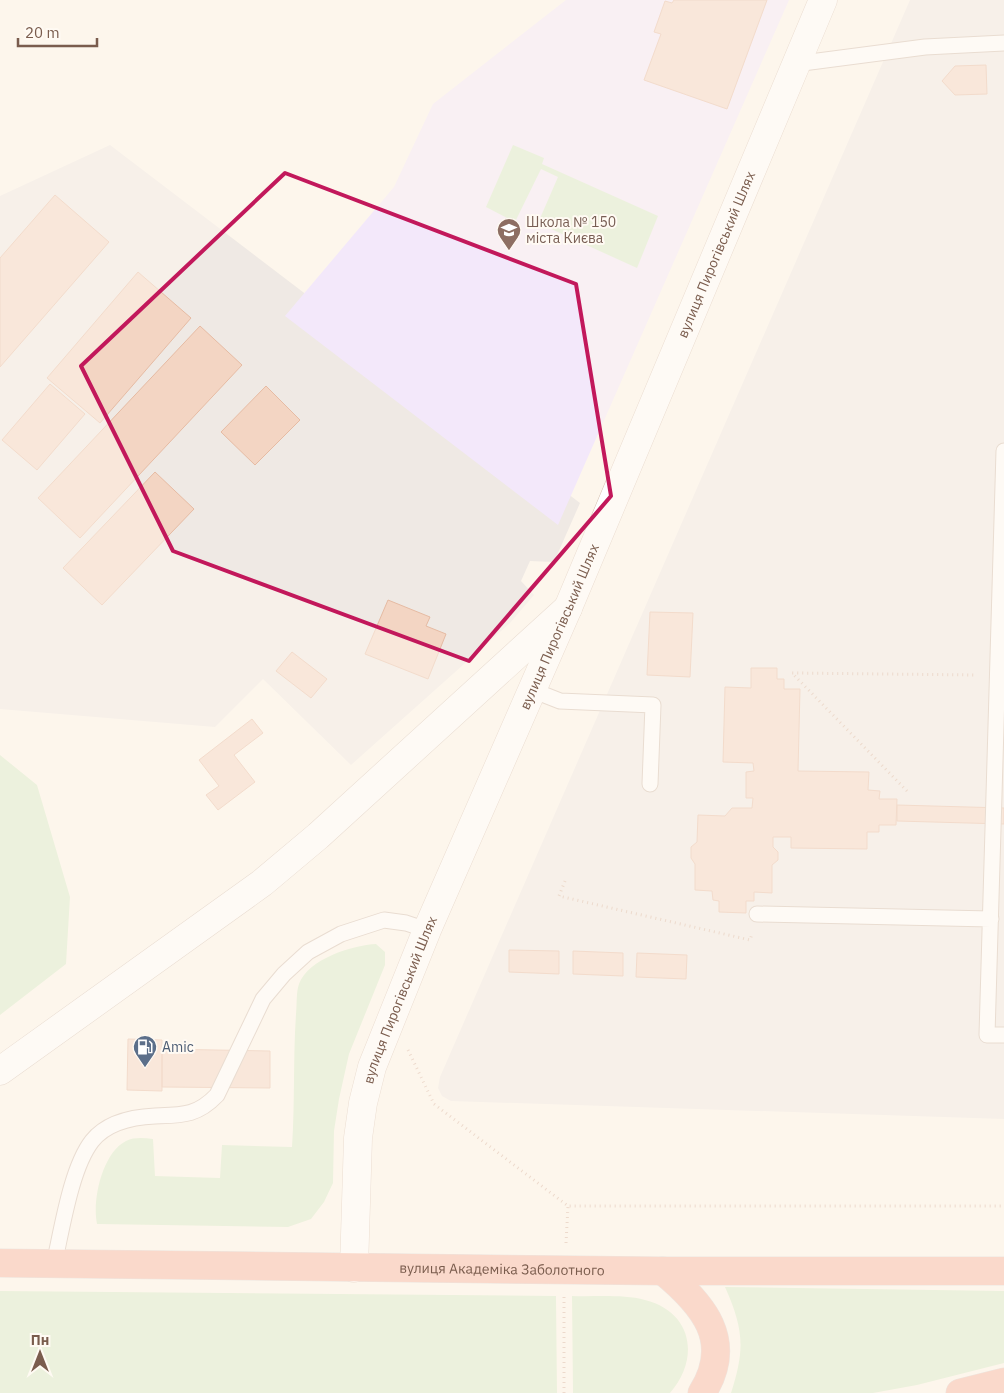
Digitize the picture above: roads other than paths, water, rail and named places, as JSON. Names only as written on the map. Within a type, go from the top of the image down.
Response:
[{"type":"highway","name":"вулиця Академіка Заболотного","points":[[0,1263],[663,1271],[1004,1271]]},
{"type":"highway","points":[[663,1271],[691,1294],[710,1320],[715,1350],[712,1378],[702,1393]]},
{"type":"highway","points":[[960,1393],[1004,1382]]},
{"type":"street","name":"вулиця Пирогівський Шлях","points":[[354,1268],[358,1138],[363,1103],[372,1067],[427,930],[568,608],[823,0]]},
{"type":"street","points":[[0,1071],[262,883],[318,836],[568,608]]},
{"type":"lane","points":[[796,64],[925,47],[1004,42]]},
{"type":"lane","points":[[1004,451],[987,1035],[1004,1035]]},
{"type":"lane","points":[[532,690],[560,701],[653,706],[650,784]]},
{"type":"lane","points":[[757,914],[990,918]]},
{"type":"lane","points":[[54,1264],[78,1166],[93,1140],[111,1126],[136,1117],[188,1114],[205,1107],[217,1095],[263,999],[284,974],[308,952],[341,934],[384,920],[406,923],[427,930]]},
{"type":"place","name":"Школа № 150 міста Києва","points":[[509,251]]},
{"type":"place","name":"Amic","points":[[145,1068]]}]
